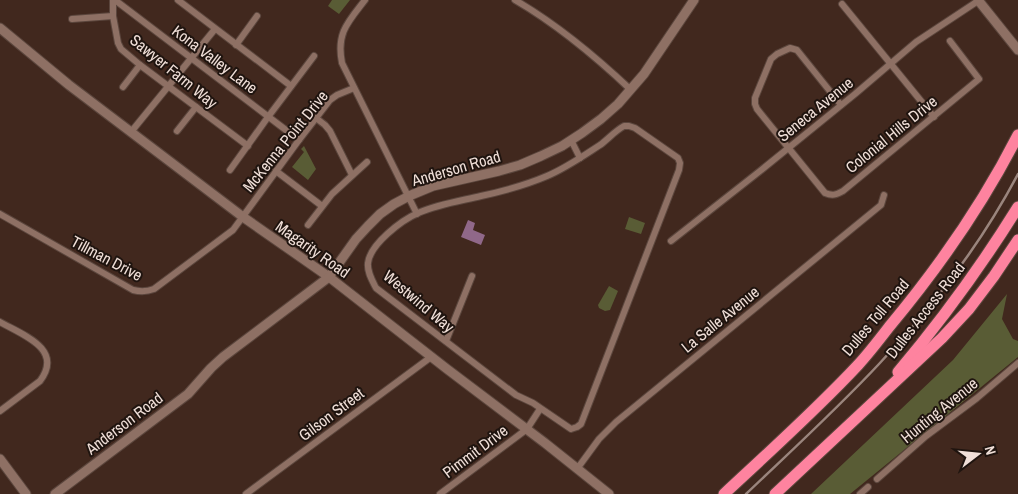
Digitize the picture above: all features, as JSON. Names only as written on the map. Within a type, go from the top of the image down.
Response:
[{"type":"highway","name":"Dulles Toll Road","points":[[724,494],[808,416],[858,365],[903,311],[963,228],[997,174],[1018,135]]},
{"type":"highway","name":"Dulles Access Road","points":[[849,425],[894,376],[946,312],[985,259],[1018,207]]},
{"type":"highway","points":[[775,494],[942,338],[989,283],[1018,240]]},
{"type":"street","name":"Sawyer Farm Way","points":[[114,0],[114,16],[118,43],[121,49],[248,146]]},
{"type":"street","name":"Kona Valley Lane","points":[[114,0],[299,140]]},
{"type":"street","points":[[364,0],[342,35],[340,44],[342,63],[417,214]]},
{"type":"street","points":[[515,0],[584,47],[631,90]]},
{"type":"street","name":"Anderson Road","points":[[55,494],[188,394],[211,368],[224,357],[328,277],[356,239],[380,214],[409,196],[441,184],[499,171],[541,156],[570,140],[601,119],[631,90],[644,74],[694,0]]},
{"type":"street","points":[[978,0],[1018,50]]},
{"type":"street","name":"Seneca Avenue","points":[[671,242],[926,35],[978,0]]},
{"type":"street","points":[[181,1],[291,86]]},
{"type":"street","points":[[842,4],[934,117]]},
{"type":"street","points":[[72,19],[114,16]]},
{"type":"street","points":[[236,45],[257,16]]},
{"type":"street","name":"Magarity Road","points":[[0,28],[130,132],[243,217],[328,277],[609,494]]},
{"type":"street","points":[[130,132],[215,29]]},
{"type":"street","name":"Colonial Hills Drive","points":[[789,148],[825,194],[830,196],[837,194],[979,79],[950,42]]},
{"type":"street","points":[[789,148],[755,104],[755,98],[771,59],[777,54],[790,48],[797,50],[841,105]]},
{"type":"street","points":[[230,170],[314,56]]},
{"type":"street","points":[[122,87],[140,65]]},
{"type":"street","name":"McKenna Point Drive","points":[[243,217],[330,100],[354,88]]},
{"type":"street","points":[[177,131],[196,107]]},
{"type":"street","points":[[316,118],[330,131],[352,175]]},
{"type":"street","name":"Westwind Way","points":[[629,126],[674,154],[680,163],[679,170],[581,424],[577,428],[571,429],[532,403],[516,395],[376,288],[369,276],[368,263],[372,250],[381,241],[398,225],[417,214],[446,203],[519,186],[548,176],[580,158],[619,129],[629,126]]},
{"type":"street","points":[[570,140],[580,158]]},
{"type":"street","points":[[308,226],[332,194],[367,162]]},
{"type":"street","points":[[276,171],[322,206]]},
{"type":"street","name":"La Salle Avenue","points":[[577,469],[599,439],[616,422],[881,205],[884,195]]},
{"type":"street","name":"Tillman Drive","points":[[0,214],[133,290],[140,292],[154,289],[233,230],[243,217]]},
{"type":"street","points":[[446,341],[472,276]]},
{"type":"street","points":[[0,322],[38,344],[46,355],[47,361],[47,369],[40,381],[0,411]]},
{"type":"street","name":"Gilson Street","points":[[246,494],[431,357]]},
{"type":"street","name":"Hunting Avenue","points":[[877,480],[926,436],[977,398],[1018,363]]},
{"type":"street","points":[[527,429],[540,409]]},
{"type":"street","name":"Pimmit Drive","points":[[440,494],[527,429]]},
{"type":"street","points":[[0,459],[26,494]]},
{"type":"street","points":[[860,494],[868,487]]},
{"type":"green space","points":[[332,0],[350,0],[339,14],[328,6]]},
{"type":"green space","points":[[304,146],[316,169],[308,180],[292,167],[304,152],[301,149]]},
{"type":"green space","points":[[629,217],[645,223],[641,234],[625,229]]},
{"type":"green space","points":[[609,286],[618,291],[610,310],[605,311],[599,308],[598,305]]},
{"type":"green space","points":[[1007,294],[1002,319],[1013,339],[1018,341],[1018,357],[850,494],[811,494],[953,360]]},
{"type":"shaded area","points":[[468,220],[475,223],[473,230],[485,235],[481,245],[461,237]]},
{"type":"railway","points":[[746,494],[814,430],[899,343],[955,274],[989,224],[1018,174]]}]
